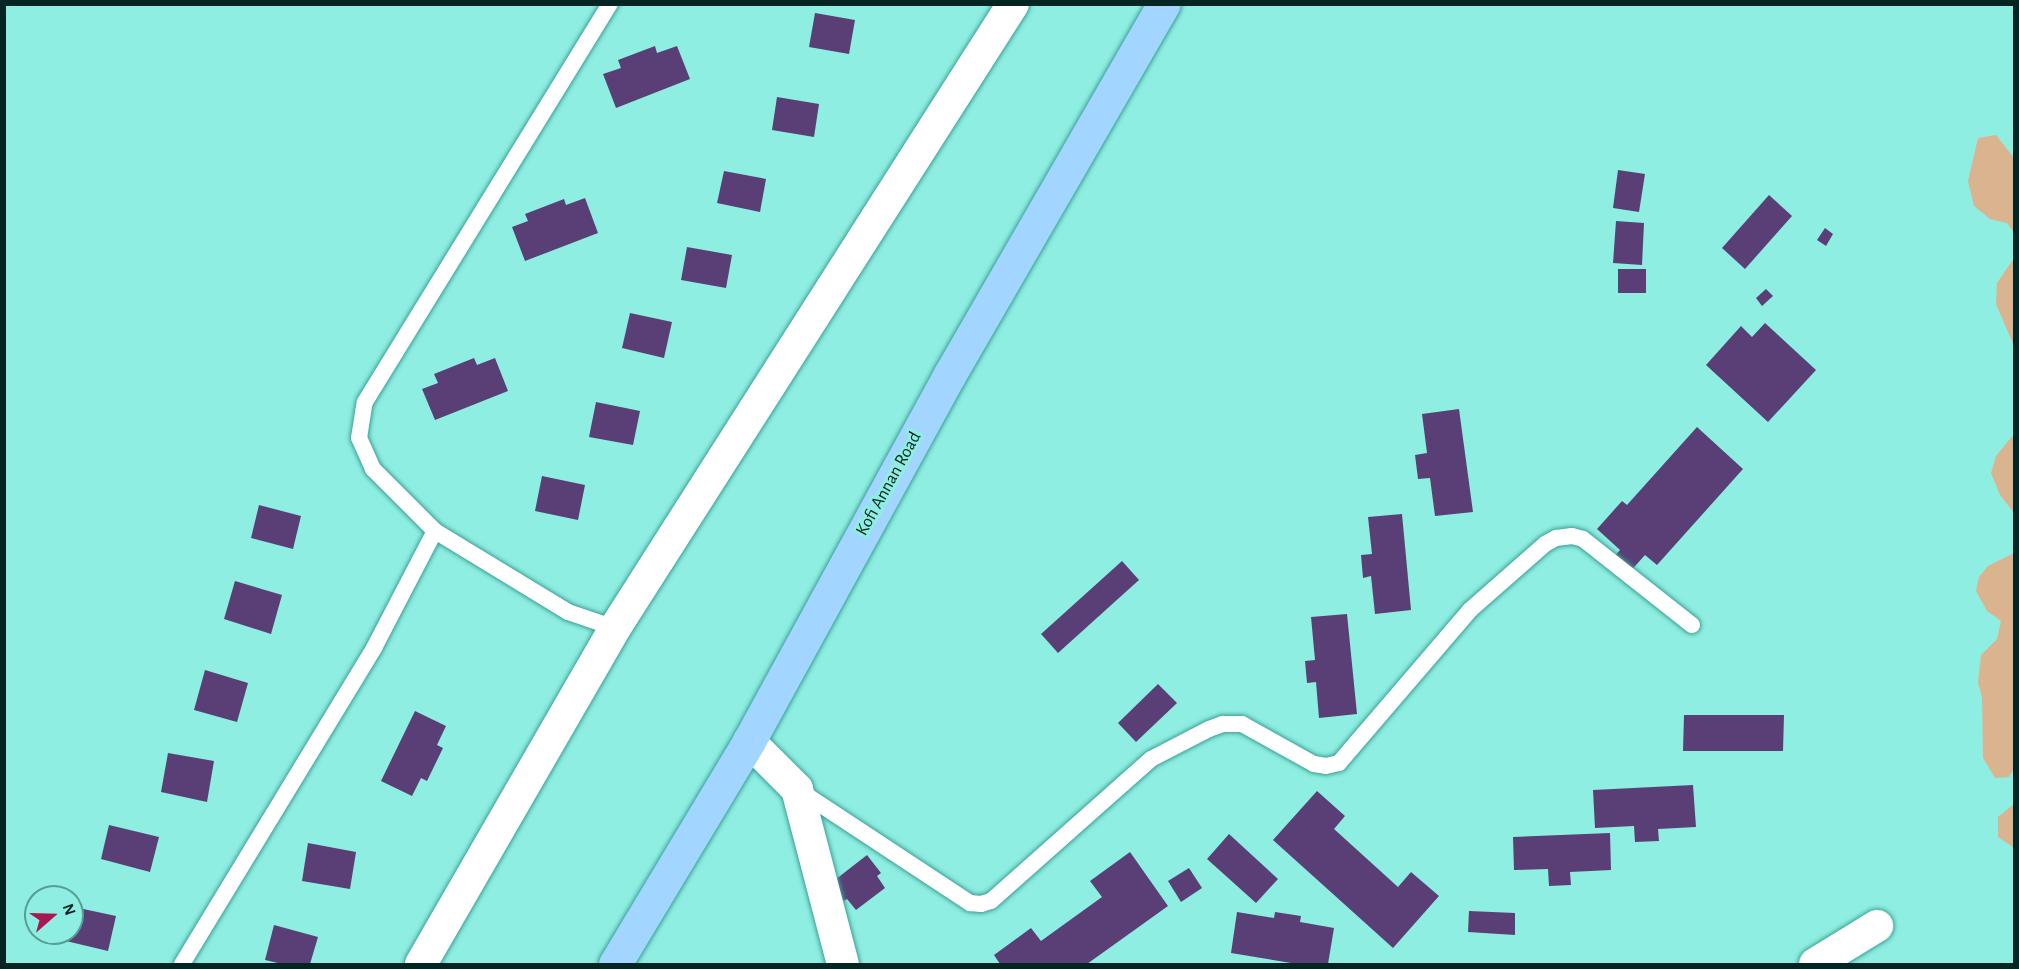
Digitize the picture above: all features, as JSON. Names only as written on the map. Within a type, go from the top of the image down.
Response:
[{"type":"main road","name":"Kofi Annan Road","points":[[615,964],[749,741],[950,374],[1164,4]]},
{"type":"street","points":[[421,964],[615,628],[1013,4]]},
{"type":"street","points":[[749,741],[797,789],[843,964]]},
{"type":"street","points":[[1815,964],[1876,926]]},
{"type":"lane","points":[[610,4],[365,402],[359,438],[373,469],[435,531],[568,612],[615,628]]},
{"type":"lane","points":[[182,964],[374,648],[435,531]]},
{"type":"lane","points":[[797,789],[970,903],[981,904],[991,901],[1151,759],[1209,729],[1223,724],[1242,724],[1314,764],[1326,766],[1339,763],[1470,610],[1545,544],[1556,538],[1572,536],[1583,539],[1692,625]]},
{"type":"shaded area","points":[[1996,135],[2014,158],[2014,233],[2007,223],[1990,219],[1974,206],[1968,181],[1978,138]]},
{"type":"shaded area","points":[[2014,258],[2014,346],[1996,304],[1997,283]]},
{"type":"shaded area","points":[[2014,434],[2014,513],[2000,495],[1991,473],[1996,456]]},
{"type":"shaded area","points":[[2014,553],[2014,769],[2009,777],[1995,778],[1983,758],[1982,697],[1978,683],[1981,655],[1997,639],[2001,621],[1987,611],[1976,591],[1979,577],[1988,566]]},
{"type":"shaded area","points":[[2014,804],[2014,848],[1998,837],[1998,817]]},
{"type":"building","points":[[815,13],[855,20],[849,54],[809,47]]},
{"type":"building","points":[[655,46],[657,53],[677,46],[690,79],[616,108],[603,74],[621,68],[618,60]]},
{"type":"building","points":[[777,97],[819,104],[814,137],[772,130]]},
{"type":"building","points":[[1618,170],[1645,174],[1639,212],[1613,208]]},
{"type":"building","points":[[724,171],[766,179],[760,212],[717,203]]},
{"type":"building","points":[[1769,195],[1792,216],[1745,269],[1722,248]]},
{"type":"building","points":[[585,198],[598,233],[525,261],[512,227],[528,221],[525,214],[564,199],[566,205]]},
{"type":"building","points":[[1616,221],[1644,223],[1642,265],[1613,263]]},
{"type":"building","points":[[1825,228],[1833,234],[1826,246],[1817,240]]},
{"type":"building","points":[[687,247],[732,255],[726,288],[681,280]]},
{"type":"building","points":[[1618,269],[1646,269],[1646,293],[1618,293]]},
{"type":"building","points":[[1766,289],[1773,296],[1762,306],[1756,298]]},
{"type":"building","points":[[630,313],[672,322],[664,358],[622,348]]},
{"type":"building","points":[[1765,323],[1816,370],[1768,422],[1706,365],[1741,326],[1752,337]]},
{"type":"building","points":[[474,358],[477,365],[495,358],[508,391],[435,420],[422,389],[438,383],[434,374]]},
{"type":"building","points":[[596,402],[640,411],[633,445],[589,437]]},
{"type":"building","points":[[1459,409],[1473,512],[1435,516],[1430,478],[1418,479],[1415,455],[1427,453],[1422,414]]},
{"type":"building","points":[[1697,427],[1743,469],[1657,565],[1645,555],[1628,574],[1612,559],[1620,550],[1597,529],[1622,501],[1627,505]]},
{"type":"building","points":[[542,476],[585,485],[578,520],[535,511]]},
{"type":"building","points":[[259,505],[301,516],[293,549],[251,538]]},
{"type":"building","points":[[1402,514],[1411,610],[1375,614],[1371,576],[1363,578],[1361,555],[1372,554],[1368,517]]},
{"type":"building","points":[[1122,561],[1139,580],[1058,653],[1041,634]]},
{"type":"building","points":[[235,581],[282,595],[271,634],[224,619]]},
{"type":"building","points":[[1347,614],[1357,714],[1319,718],[1316,682],[1307,683],[1305,661],[1315,660],[1311,617]]},
{"type":"building","points":[[205,670],[248,683],[237,722],[194,710]]},
{"type":"building","points":[[1158,684],[1177,703],[1136,742],[1118,723]]},
{"type":"building","points":[[415,711],[446,726],[437,745],[443,748],[427,781],[421,778],[412,796],[381,781]]},
{"type":"building","points":[[1684,715],[1784,715],[1783,751],[1683,751]]},
{"type":"building","points":[[168,753],[214,761],[207,802],[161,792]]},
{"type":"building","points":[[1693,785],[1696,827],[1658,829],[1659,841],[1635,842],[1634,826],[1595,828],[1593,790]]},
{"type":"building","points":[[1317,791],[1345,816],[1334,829],[1398,887],[1411,872],[1439,896],[1393,948],[1273,840]]},
{"type":"building","points":[[109,825],[159,837],[150,872],[101,859]]},
{"type":"building","points":[[1610,833],[1611,870],[1570,872],[1571,885],[1549,886],[1548,869],[1514,870],[1513,837]]},
{"type":"building","points":[[1229,834],[1278,879],[1256,903],[1207,859]]},
{"type":"building","points":[[308,843],[356,852],[350,889],[302,881]]},
{"type":"building","points":[[1130,852],[1168,906],[1087,964],[1000,964],[994,955],[1031,928],[1041,941],[1102,897],[1090,881]]},
{"type":"building","points":[[867,855],[881,873],[877,876],[885,888],[856,910],[847,899],[844,901],[831,883]]},
{"type":"building","points":[[1189,868],[1202,888],[1181,902],[1168,881]]},
{"type":"building","points":[[84,909],[116,916],[108,951],[83,945]]},
{"type":"building","points":[[1469,911],[1515,913],[1515,935],[1468,932]]},
{"type":"building","points":[[1237,912],[1274,918],[1275,912],[1301,916],[1300,922],[1334,928],[1328,964],[1297,964],[1231,953]]},
{"type":"building","points":[[274,925],[318,937],[310,964],[282,964],[265,960]]}]
